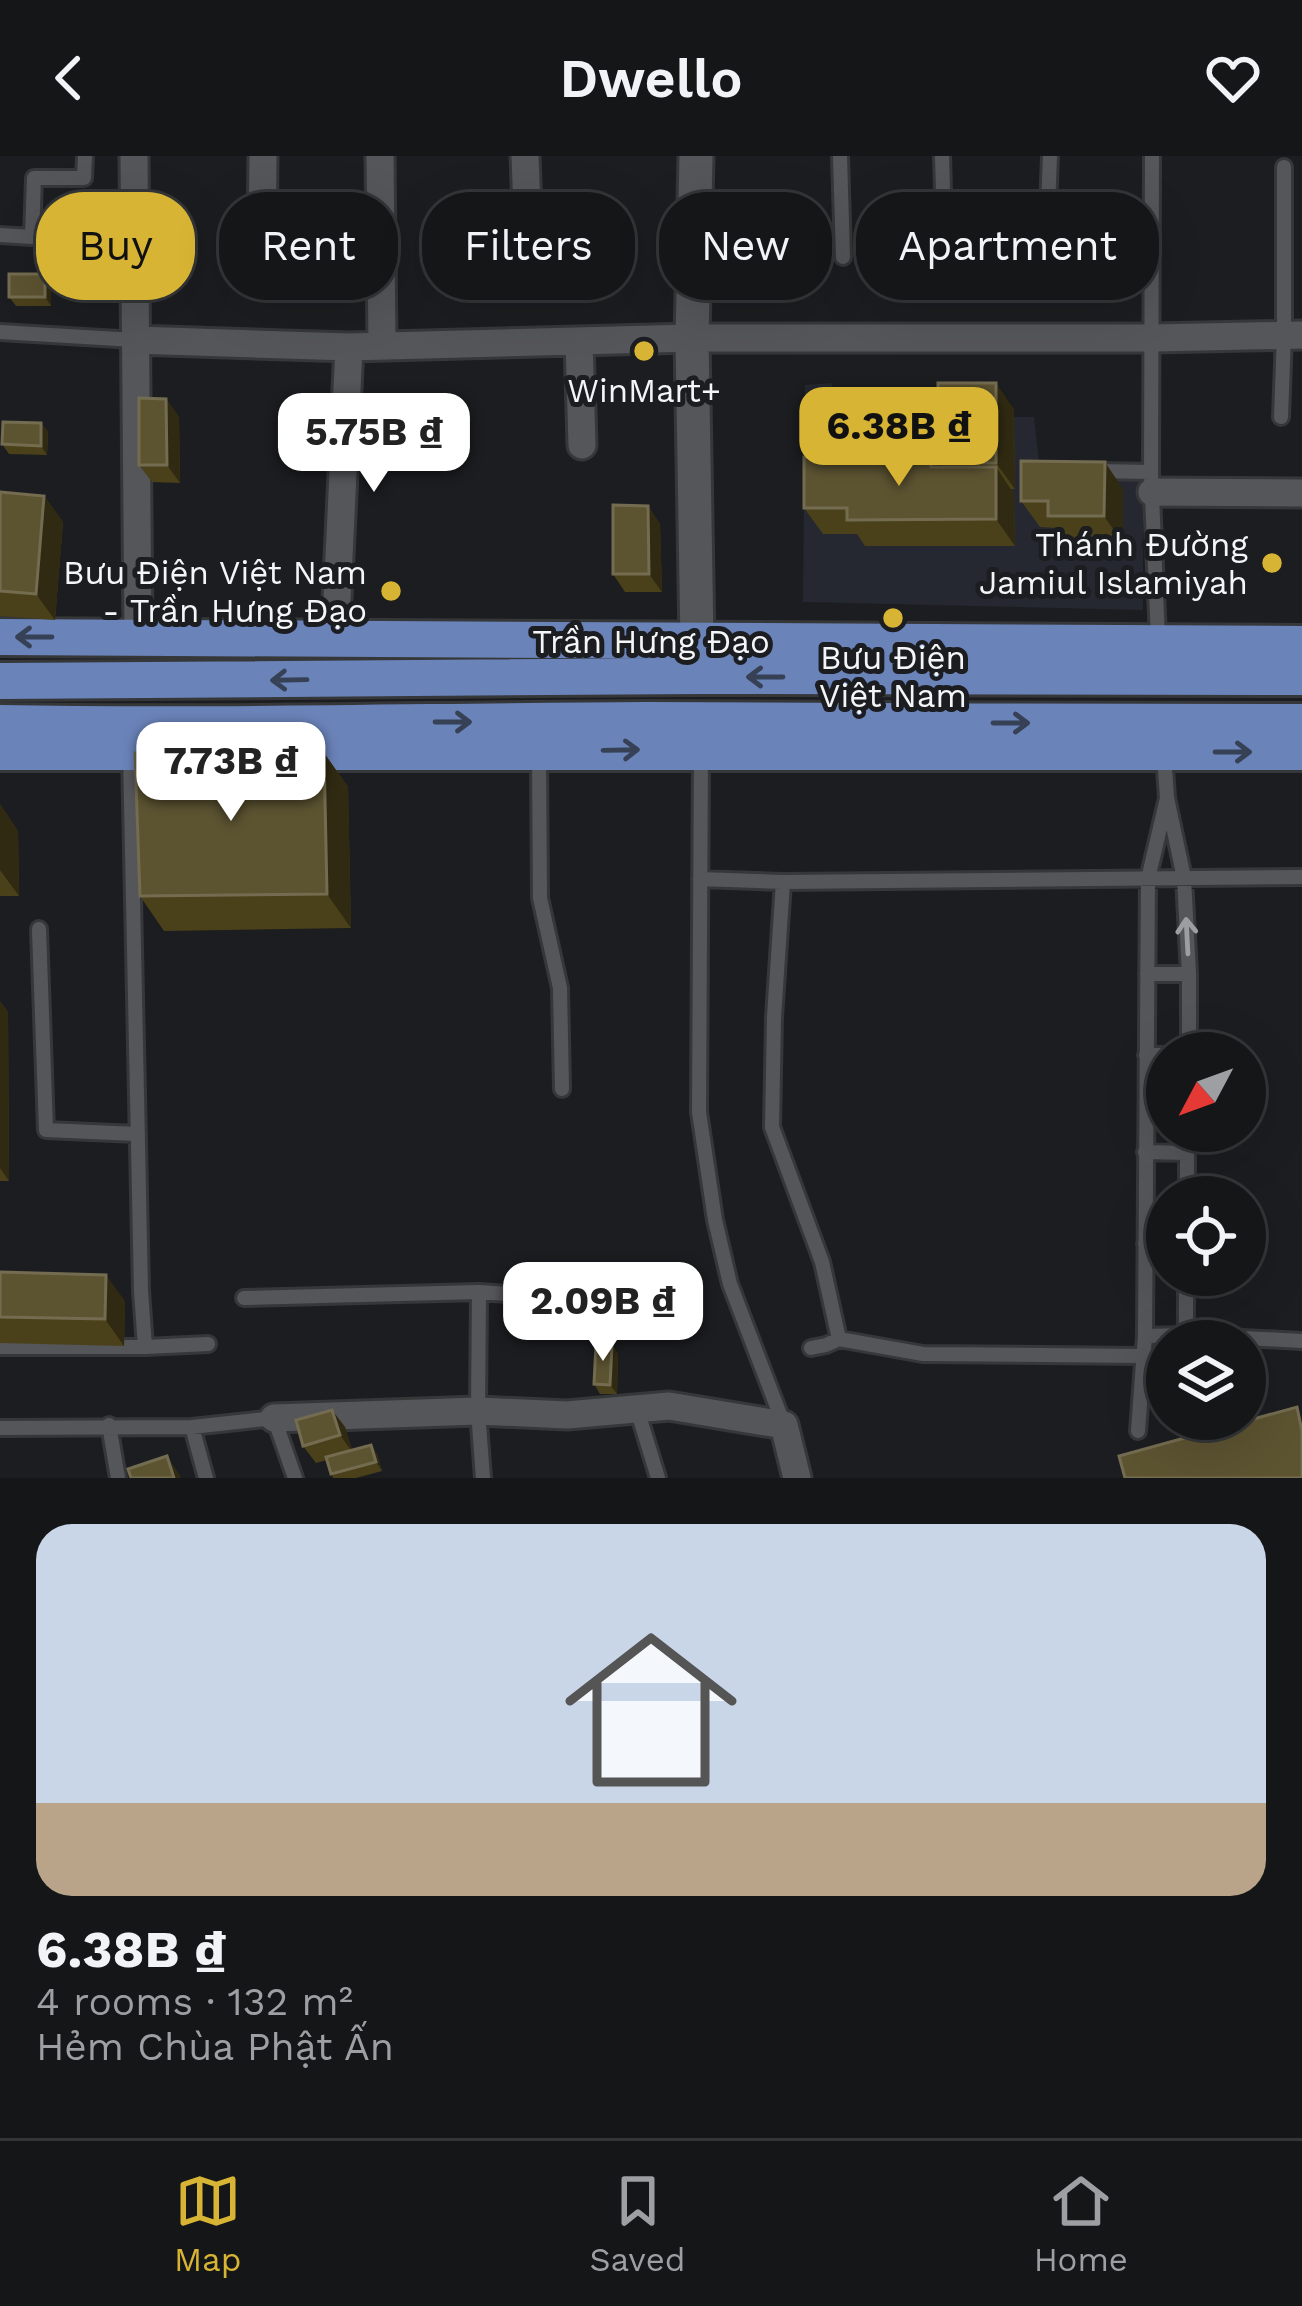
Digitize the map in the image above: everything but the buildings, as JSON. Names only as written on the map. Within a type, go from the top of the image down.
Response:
[{"type":"main road","points":[[138,636],[138,681]]},
{"type":"main road","name":"Trần Hưng Đạo","points":[[0,637],[335,641],[698,659],[1159,661],[1302,677]]},
{"type":"main road","points":[[200,637],[200,681]]},
{"type":"main road","name":"Trần Hưng Đạo","points":[[1159,661],[1302,644]]},
{"type":"main road","name":"Trần Hưng Đạo","points":[[0,681],[200,681],[698,659]]},
{"type":"main road","points":[[698,659],[701,736]]},
{"type":"main road","points":[[1159,661],[1164,738]]},
{"type":"main road","points":[[1164,738],[1302,722]]},
{"type":"main road","points":[[0,723],[75,738],[1077,737],[1164,738],[1302,752]]},
{"type":"main road","points":[[0,752],[75,738]]},
{"type":"street","points":[[134,156],[138,636]]},
{"type":"street","points":[[263,156],[263,192]]},
{"type":"street","points":[[380,156],[382,344]]},
{"type":"street","points":[[525,156],[526,192]]},
{"type":"street","points":[[696,156],[692,338],[698,659]]},
{"type":"street","points":[[135,340],[349,347],[692,338],[1293,335]]},
{"type":"street","points":[[579,341],[582,445]]},
{"type":"street","points":[[335,641],[349,347]]},
{"type":"street","points":[[1151,482],[1302,493]]},
{"type":"street","points":[[274,1418],[478,1411],[567,1415],[670,1406],[784,1426],[797,1478]]},
{"type":"lane","points":[[0,235],[32,236],[34,178],[84,178],[85,156]]},
{"type":"lane","points":[[840,156],[842,257]]},
{"type":"lane","points":[[942,156],[943,192]]},
{"type":"lane","points":[[1049,192],[1050,156]]},
{"type":"lane","points":[[1152,156],[1151,482],[1159,661]]},
{"type":"lane","points":[[1280,417],[1293,335],[1284,167]]},
{"type":"lane","points":[[0,332],[135,340]]},
{"type":"lane","points":[[1090,471],[1151,482]]},
{"type":"lane","points":[[539,736],[540,898],[560,988],[562,1089]]},
{"type":"lane","points":[[701,736],[699,1112],[706,1171],[730,1284],[784,1426]]},
{"type":"lane","points":[[1164,738],[1166,798],[1184,878],[1189,1032]]},
{"type":"lane","points":[[129,739],[146,1347]]},
{"type":"lane","points":[[1146,1032],[1148,879],[1166,798]]},
{"type":"lane","points":[[700,879],[1302,877]]},
{"type":"lane","points":[[783,882],[772,1127],[822,1262],[838,1339]]},
{"type":"lane","points":[[39,929],[46,1130],[137,1134]]},
{"type":"lane","points":[[1147,974],[1190,974]]},
{"type":"lane","points":[[1138,1431],[1145,1336],[1146,1055]]},
{"type":"lane","points":[[1145,1152],[1187,1153],[1187,1176]]},
{"type":"lane","points":[[118,1292],[141,1291]]},
{"type":"lane","points":[[479,1292],[478,1411],[484,1478]]},
{"type":"lane","points":[[244,1298],[479,1292],[575,1299]]},
{"type":"lane","points":[[811,1348],[838,1339],[923,1354],[1143,1356]]},
{"type":"lane","points":[[1266,1339],[1302,1341]]},
{"type":"lane","points":[[0,1347],[208,1344]]},
{"type":"lane","points":[[637,1409],[658,1478]]},
{"type":"lane","points":[[0,1428],[192,1427],[274,1418],[295,1478]]},
{"type":"lane","points":[[110,1425],[118,1478]]},
{"type":"lane","points":[[192,1427],[206,1478]]},
{"type":"shaded area","points":[[832,383],[836,407],[1001,404],[1006,417],[1034,417],[1041,480],[1143,481],[1143,610],[803,602],[805,385]]},
{"type":"place","name":"WinMart+","points":[[644,351]]},
{"type":"place","name":"Thánh Đường Jamiul Islamiyah","points":[[1272,563]]},
{"type":"place","name":"Bưu Điện Việt Nam - Trần Hưng Đạo","points":[[391,591]]},
{"type":"place","name":"Bưu Điện Việt Nam","points":[[893,618]]}]
